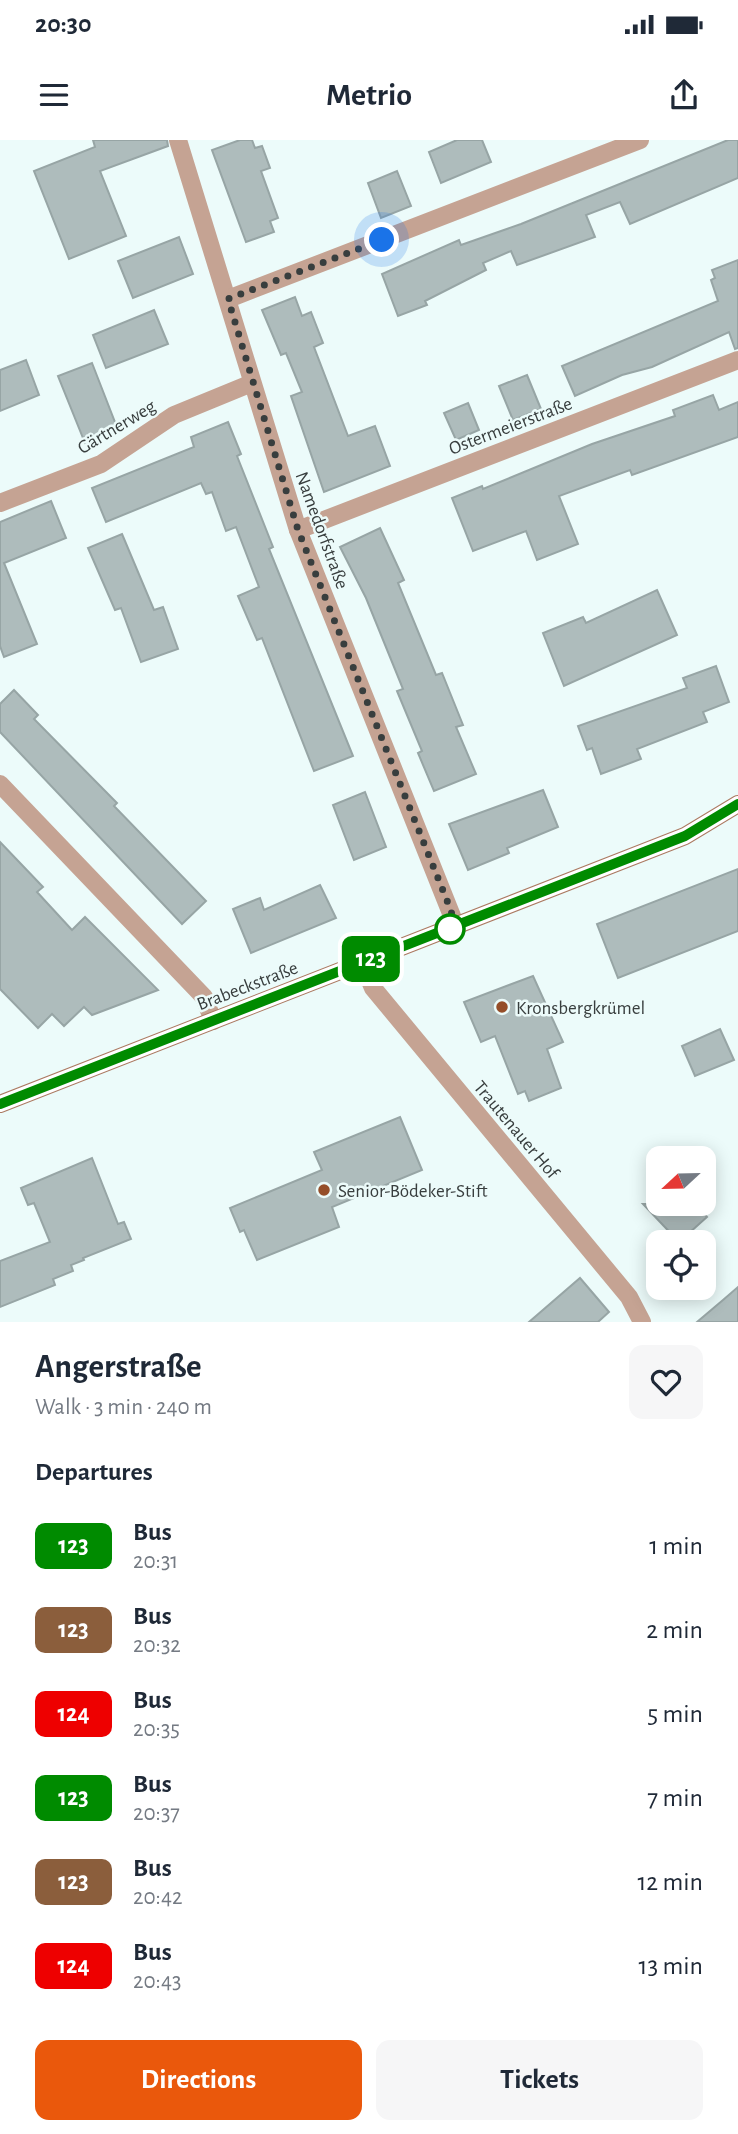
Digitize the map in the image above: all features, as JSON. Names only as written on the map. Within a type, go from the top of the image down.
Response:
[{"type":"main road","name":"Brabeckstraße","points":[[0,1104],[685,836],[738,805]]},
{"type":"street","name":"Namedorfstraße","points":[[178,140],[298,530],[456,926]]},
{"type":"street","points":[[228,299],[640,140]]},
{"type":"street","name":"Ostermeierstraße","points":[[298,530],[738,360]]},
{"type":"street","name":"Gärtnerweg","points":[[0,503],[101,464],[174,415],[252,383]]},
{"type":"street","points":[[0,784],[204,997],[213,1021]]},
{"type":"street","name":"Trautenauer Hof","points":[[362,962],[373,988],[629,1297],[642,1322]]},
{"type":"building","points":[[93,140],[167,140],[168,146],[100,171],[126,236],[69,259],[34,171],[95,147]]},
{"type":"building","points":[[240,140],[252,140],[255,148],[262,146],[270,168],[261,171],[278,218],[270,221],[274,232],[246,242],[212,150]]},
{"type":"building","points":[[457,140],[482,140],[491,162],[441,183],[429,152]]},
{"type":"building","points":[[728,140],[738,140],[738,178],[630,224],[620,202],[586,215],[595,237],[517,265],[511,251],[483,263],[486,270],[425,301],[427,305],[398,316],[382,274],[459,240],[461,245],[521,224]]},
{"type":"building","points":[[397,171],[411,206],[381,218],[368,183]]},
{"type":"building","points":[[179,237],[193,274],[133,298],[118,261]]},
{"type":"building","points":[[738,260],[738,348],[735,349],[729,332],[652,367],[622,375],[575,396],[562,366],[718,301],[711,280],[715,278],[712,270]]},
{"type":"building","points":[[295,297],[302,316],[311,312],[323,343],[314,347],[348,436],[375,426],[390,466],[324,492],[291,396],[302,392],[286,353],[281,355],[262,310]]},
{"type":"building","points":[[154,310],[168,344],[106,368],[93,335]]},
{"type":"building","points":[[26,360],[39,395],[0,411],[0,370]]},
{"type":"building","points":[[92,363],[118,430],[85,443],[58,376]]},
{"type":"building","points":[[527,375],[541,409],[513,420],[499,386]]},
{"type":"building","points":[[713,395],[719,410],[738,402],[738,437],[632,475],[630,470],[559,496],[578,544],[537,560],[526,531],[473,551],[452,498],[482,486],[483,489],[592,444],[675,416],[673,410]]},
{"type":"building","points":[[468,403],[479,430],[456,440],[444,413]]},
{"type":"building","points":[[228,422],[241,454],[237,456],[273,547],[269,549],[353,756],[314,771],[262,638],[257,640],[238,596],[259,587],[236,527],[226,531],[212,492],[206,494],[201,483],[106,522],[92,488],[194,447],[191,437]]},
{"type":"building","points":[[51,501],[66,538],[4,563],[37,644],[4,657],[0,646],[0,522]]},
{"type":"building","points":[[380,528],[404,580],[398,583],[436,675],[442,673],[463,725],[456,727],[476,774],[434,791],[418,753],[422,751],[397,691],[403,689],[366,598],[340,547]]},
{"type":"building","points":[[122,534],[154,610],[163,607],[178,649],[141,662],[121,608],[115,610],[88,548]]},
{"type":"building","points":[[657,590],[677,635],[564,686],[543,633],[583,617],[586,623]]},
{"type":"building","points":[[716,666],[729,702],[703,712],[707,722],[637,749],[641,759],[601,774],[592,748],[587,750],[578,726],[687,688],[683,678]]},
{"type":"building","points":[[14,690],[38,715],[34,719],[117,803],[114,806],[206,901],[182,924],[0,732],[0,704]]},
{"type":"building","points":[[543,790],[558,827],[507,848],[509,853],[468,870],[449,824]]},
{"type":"building","points":[[365,792],[386,847],[354,860],[333,805]]},
{"type":"building","points":[[0,842],[43,887],[37,892],[72,930],[85,917],[158,990],[92,1015],[84,1007],[64,1026],[52,1014],[38,1028],[0,989]]},
{"type":"building","points":[[738,869],[738,931],[618,978],[597,924]]},
{"type":"building","points":[[320,885],[336,918],[251,953],[233,909],[260,898],[264,910]]},
{"type":"building","points":[[533,976],[563,1042],[547,1049],[561,1088],[529,1101],[525,1091],[518,1094],[495,1036],[481,1042],[464,1002]]},
{"type":"building","points":[[720,1029],[734,1060],[695,1076],[682,1046]]},
{"type":"building","name":"Senior-Bödeker-Stift","points":[[400,1117],[422,1170],[332,1207],[339,1227],[257,1260],[244,1230],[240,1232],[230,1208],[322,1170],[314,1152]]},
{"type":"building","points":[[92,1158],[118,1224],[124,1222],[131,1239],[71,1265],[73,1271],[53,1279],[55,1285],[0,1307],[0,1261],[50,1242],[34,1203],[28,1205],[21,1188]]},
{"type":"building","points":[[654,1216],[707,1217],[692,1230],[668,1230]]},
{"type":"building","points":[[580,1278],[609,1312],[598,1322],[529,1322]]},
{"type":"building","points":[[738,1287],[738,1322],[697,1322],[723,1300]]},
{"type":"bus line","name":"123","points":[[0,1104],[685,836],[706,826],[738,804]]},
{"type":"place","name":"Kronsbergkrümel","points":[[502,1007]]},
{"type":"place","name":"Senior-Bödeker-Stift","points":[[324,1190]]},
{"type":"route","points":[[382,240],[228,299],[298,530],[448,903],[456,926],[450,929]]}]
